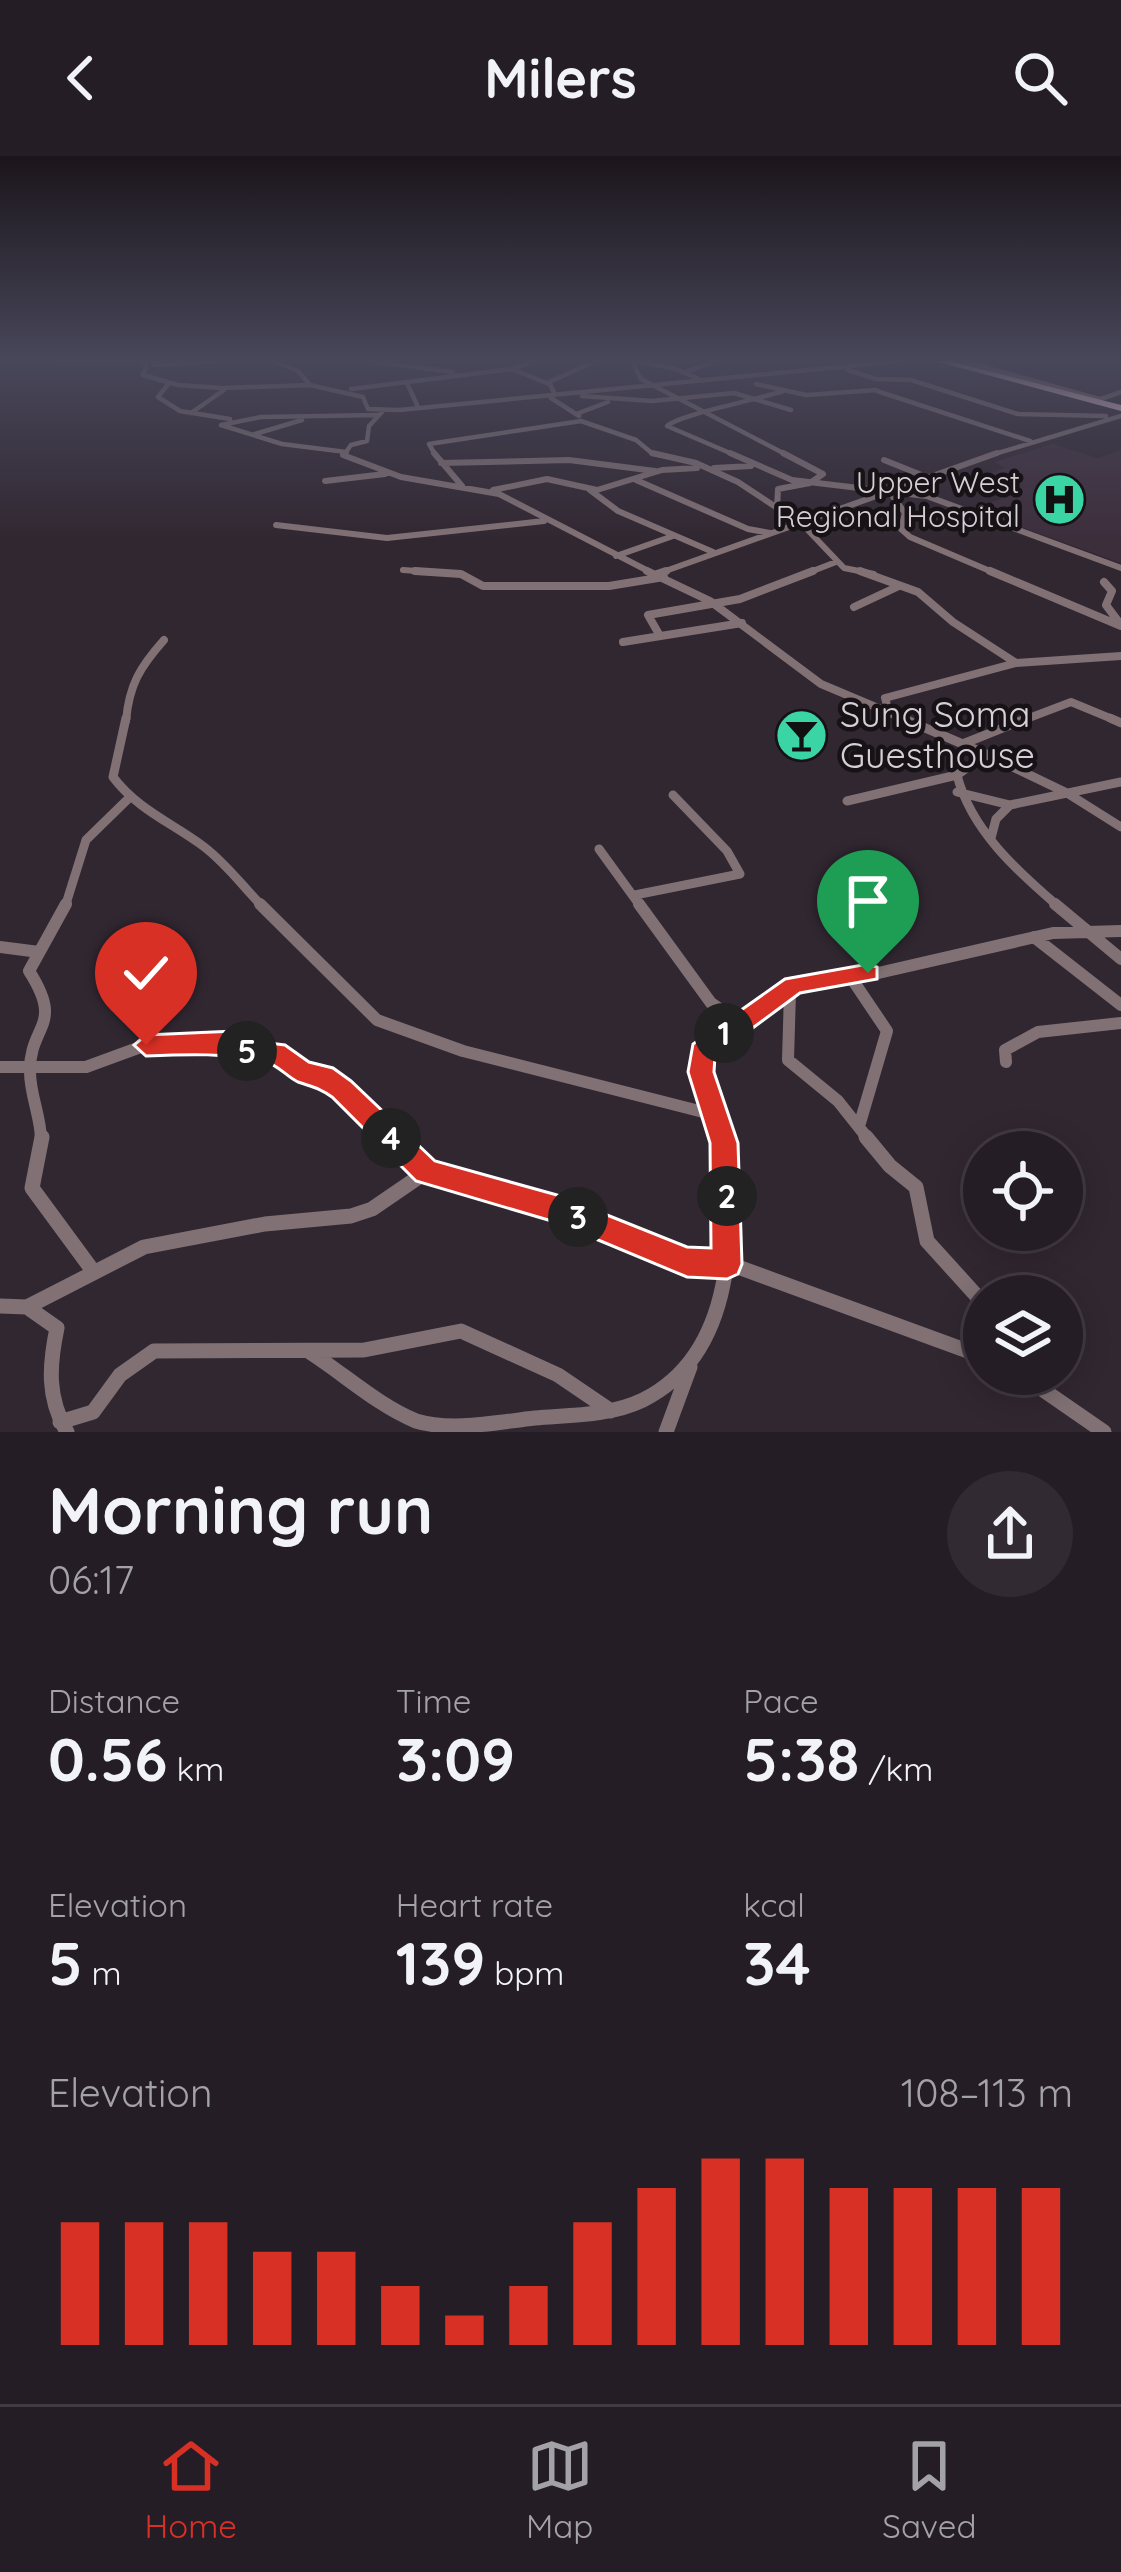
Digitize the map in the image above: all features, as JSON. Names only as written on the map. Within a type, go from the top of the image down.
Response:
[{"type":"street","points":[[241,421],[221,425],[239,434],[347,452],[343,455]]},
{"type":"street","points":[[239,434],[259,434],[299,421]]},
{"type":"street","points":[[343,455],[355,443],[367,441],[375,421]]},
{"type":"street","points":[[462,486],[429,444],[558,421]]},
{"type":"street","points":[[587,421],[636,440],[653,454],[707,468],[803,526],[836,562],[932,601],[953,622],[1016,663]]},
{"type":"street","points":[[672,421],[667,426],[756,466],[810,483],[926,496]]},
{"type":"street","points":[[723,421],[820,472],[810,483],[778,489],[777,508]]},
{"type":"street","points":[[966,421],[1030,441]]},
{"type":"street","points":[[403,571],[460,574],[483,586],[609,586],[660,575],[714,552],[803,526],[1030,441],[1098,421]]},
{"type":"street","points":[[343,455],[389,474],[487,492],[660,575],[710,601],[821,684],[986,754],[1067,794],[1120,828]]},
{"type":"street","points":[[440,463],[569,460],[657,471],[756,466]]},
{"type":"street","points":[[884,460],[932,478]]},
{"type":"street","points":[[590,490],[657,471]]},
{"type":"street","points":[[326,481],[389,474]]},
{"type":"street","points":[[487,492],[547,479],[590,490],[618,512],[714,552]]},
{"type":"street","points":[[636,480],[748,529],[776,534]]},
{"type":"street","points":[[908,488],[1121,568]]},
{"type":"street","points":[[891,494],[905,513],[901,529],[910,537],[1121,626]]},
{"type":"street","points":[[276,525],[387,538],[544,521]]},
{"type":"street","points":[[616,556],[674,536]]},
{"type":"street","points":[[660,636],[648,616],[740,599],[836,562]]},
{"type":"street","points":[[1104,582],[1112,591],[1106,605],[1121,626]]},
{"type":"street","points":[[854,607],[899,586]]},
{"type":"street","points":[[623,642],[742,623]]},
{"type":"street","points":[[164,640],[137,669],[113,776],[129,798],[203,846],[244,881],[254,898],[377,1020],[463,1052],[718,1116]]},
{"type":"street","points":[[889,712],[885,698],[1016,663],[1121,656]]},
{"type":"street","points":[[964,744],[1071,702],[1121,723]]},
{"type":"street","points":[[847,801],[957,775],[986,754]]},
{"type":"street","points":[[957,775],[964,809],[1011,864],[1121,959]]},
{"type":"street","points":[[957,792],[1010,805],[1121,782]]},
{"type":"street","points":[[635,895],[740,874],[727,851],[673,795]]},
{"type":"street","points":[[93,1271],[32,1188],[42,1135],[29,1069],[46,1018],[46,997],[29,971],[64,909],[86,840],[129,798]]},
{"type":"street","points":[[991,838],[996,819],[1010,805]]},
{"type":"street","points":[[599,849],[710,1003],[738,1022]]},
{"type":"street","points":[[666,1432],[719,1300],[727,1264],[727,1178],[718,1116],[698,1061],[702,1052],[800,982],[852,979],[1034,937],[1121,931]]},
{"type":"street","points":[[1034,937],[1121,1005]]},
{"type":"street","points":[[0,947],[39,952]]},
{"type":"street","points":[[852,979],[887,1031],[860,1123]]},
{"type":"street","points":[[790,992],[788,1060],[807,1079],[824,1086],[860,1123],[883,1162],[916,1187],[927,1240],[963,1280]]},
{"type":"street","points":[[1006,1062],[1005,1050],[1036,1029],[1120,1024]]},
{"type":"street","points":[[0,1067],[86,1067],[146,1045],[235,1041],[245,1051],[276,1052],[302,1072],[324,1076],[426,1172],[557,1209],[687,1262],[727,1264],[963,1349]]},
{"type":"street","points":[[0,1306],[27,1307],[144,1247],[265,1224],[351,1216],[372,1209],[426,1172]]},
{"type":"street","points":[[27,1307],[57,1328],[47,1372],[53,1410],[64,1427],[93,1412],[120,1375],[154,1351],[399,1346],[448,1332],[473,1334],[558,1375],[611,1411]]},
{"type":"street","points":[[308,1351],[429,1425],[611,1411],[645,1399],[674,1381],[692,1362]]},
{"type":"street","points":[[1051,1395],[1105,1432]]},
{"type":"shaded area","name":"Upper West Regional Hospital","points":[[1053,444],[1098,458],[1121,450],[1121,563],[974,510],[1019,490],[982,476],[1005,468],[994,462]]},
{"type":"place","name":"Upper West Regional Hospital","points":[[1059,500]]},
{"type":"place","name":"Sung Soma Guesthouse","points":[[801,735]]},
{"type":"route","points":[[146,1045],[235,1041],[245,1051],[276,1052],[302,1072],[324,1076],[341,1089],[426,1172],[557,1209],[687,1262],[727,1264],[724,1143],[698,1061],[702,1052],[800,982],[837,981],[868,973]]}]
